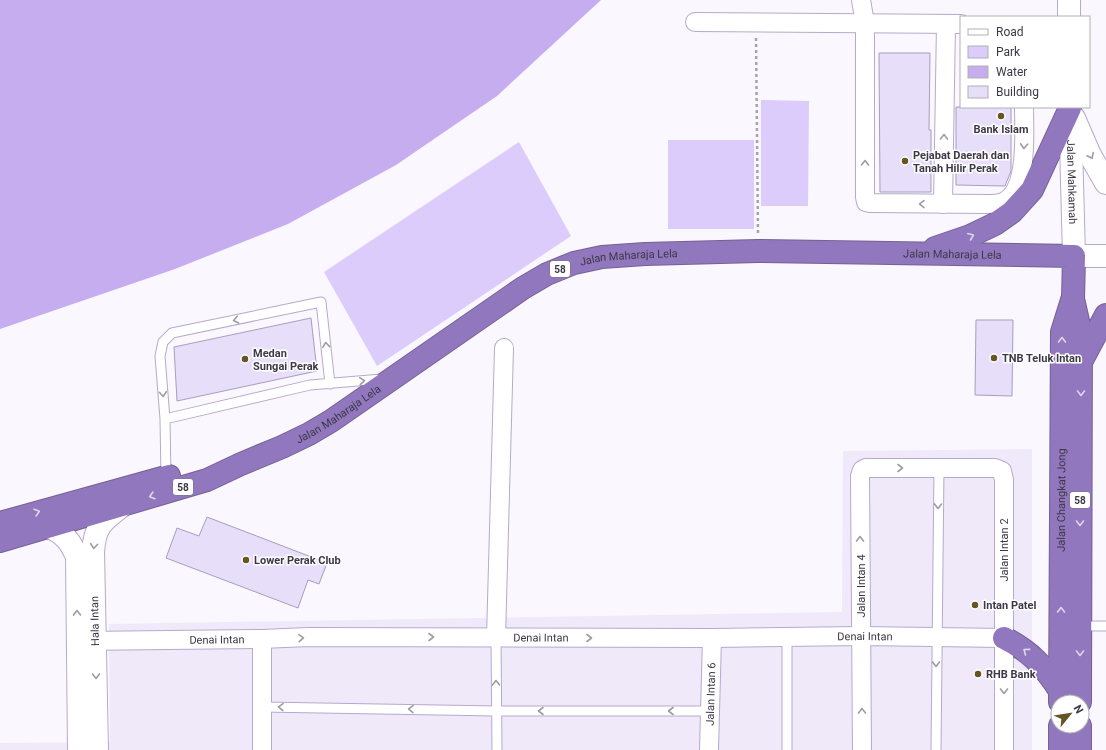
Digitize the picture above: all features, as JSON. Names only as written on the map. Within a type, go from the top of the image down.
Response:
[{"type":"highway","points":[[921,253],[970,236],[995,224],[1012,212],[1032,190],[1070,108]]},
{"type":"highway","name":"Jalan Maharaja Lela","points":[[0,541],[207,480],[241,464],[282,448],[331,421],[523,288],[547,274],[574,263],[602,257],[645,254],[758,251],[1074,256]]},
{"type":"highway","name":"Jalan Changkat Jong","points":[[1074,256],[1073,299],[1081,334],[1080,694]]},
{"type":"highway","name":"Jalan Changkat Jong","points":[[1060,694],[1062,332],[1073,299]]},
{"type":"highway","points":[[1081,363],[1106,315]]},
{"type":"highway","name":"Jalan Maharaja Lela","points":[[0,523],[166,477],[204,468],[241,464]]},
{"type":"highway","points":[[1004,638],[1017,645],[1039,662],[1059,694]]},
{"type":"highway","points":[[1060,734],[1060,750]]},
{"type":"highway","points":[[1080,734],[1080,750]]},
{"type":"street","points":[[861,0],[865,24],[866,202],[943,204],[987,204],[1003,202],[1012,194],[1020,181],[1024,144],[1024,108]]},
{"type":"street","points":[[1069,0],[1069,16]]},
{"type":"street","points":[[695,22],[953,24],[943,204]]},
{"type":"street","points":[[1070,108],[1090,155],[1106,183]]},
{"type":"street","name":"Jalan Mahkamah","points":[[1070,108],[1074,256]]},
{"type":"street","points":[[1074,256],[1106,256]]},
{"type":"street","points":[[496,638],[504,348]]},
{"type":"street","name":"Jalan Intan 4","points":[[862,750],[860,476],[862,470],[866,468],[939,467]]},
{"type":"street","name":"Jalan Intan 2","points":[[939,467],[995,468],[1002,470],[1004,480],[1004,750]]},
{"type":"street","name":"Hala Intan","points":[[80,750],[94,539],[97,529],[123,505]]},
{"type":"street","name":"Hala Intan","points":[[49,527],[59,531],[67,538],[73,546],[77,557],[87,641],[97,750]]},
{"type":"street","name":"Denai Intan","points":[[87,641],[308,637],[712,638],[861,636],[1004,638]]},
{"type":"street","name":"Jalan Intan 6","points":[[709,750],[712,638]]},
{"type":"street","points":[[262,639],[262,750]]},
{"type":"lane","points":[[166,477],[165,419],[160,356],[163,342],[172,333],[321,302],[330,384]]},
{"type":"lane","points":[[165,419],[310,385],[394,378]]},
{"type":"lane","points":[[936,750],[939,467]]},
{"type":"lane","points":[[1080,626],[1106,626]]},
{"type":"lane","points":[[787,637],[787,750]]},
{"type":"lane","points":[[496,638],[497,750]]},
{"type":"lane","points":[[262,707],[496,711],[710,711]]},
{"type":"path","points":[[756,23],[758,251]]},
{"type":"shaded area","points":[[1032,449],[1032,750],[0,750],[0,743],[110,742],[109,624],[842,612],[843,451]]},
{"type":"green space","points":[[761,100],[809,101],[808,206],[761,206]]},
{"type":"green space","points":[[668,140],[754,140],[754,229],[668,229]]},
{"type":"green space","points":[[519,142],[571,236],[377,366],[324,272]]},
{"type":"water","points":[[0,0],[601,0],[497,96],[396,165],[288,224],[175,269],[0,329]]},
{"type":"building","points":[[879,53],[930,53],[929,130],[931,130],[931,192],[880,192]]},
{"type":"building","points":[[956,107],[1011,108],[1011,171],[1005,186],[956,185]]},
{"type":"building","name":"Medan Sungai Perak","points":[[311,318],[317,371],[177,401],[174,347]]},
{"type":"building","name":"TNB Teluk Intan","points":[[976,320],[1013,320],[1012,396],[975,395]]},
{"type":"building","name":"Lower Perak Club","points":[[207,517],[327,563],[319,584],[308,580],[298,608],[166,558],[177,528],[199,536]]},
{"type":"place","name":"Bank Islam","points":[[1001,116]]},
{"type":"place","name":"Pejabat Daerah dan Tanah Hilir Perak","points":[[905,161]]},
{"type":"place","name":"TNB Teluk Intan","points":[[994,358]]},
{"type":"place","name":"Medan Sungai Perak","points":[[245,359]]},
{"type":"place","name":"Lower Perak Club","points":[[246,560]]},
{"type":"place","name":"Intan Patel","points":[[975,605]]},
{"type":"place","name":"RHB Bank","points":[[978,674]]}]
